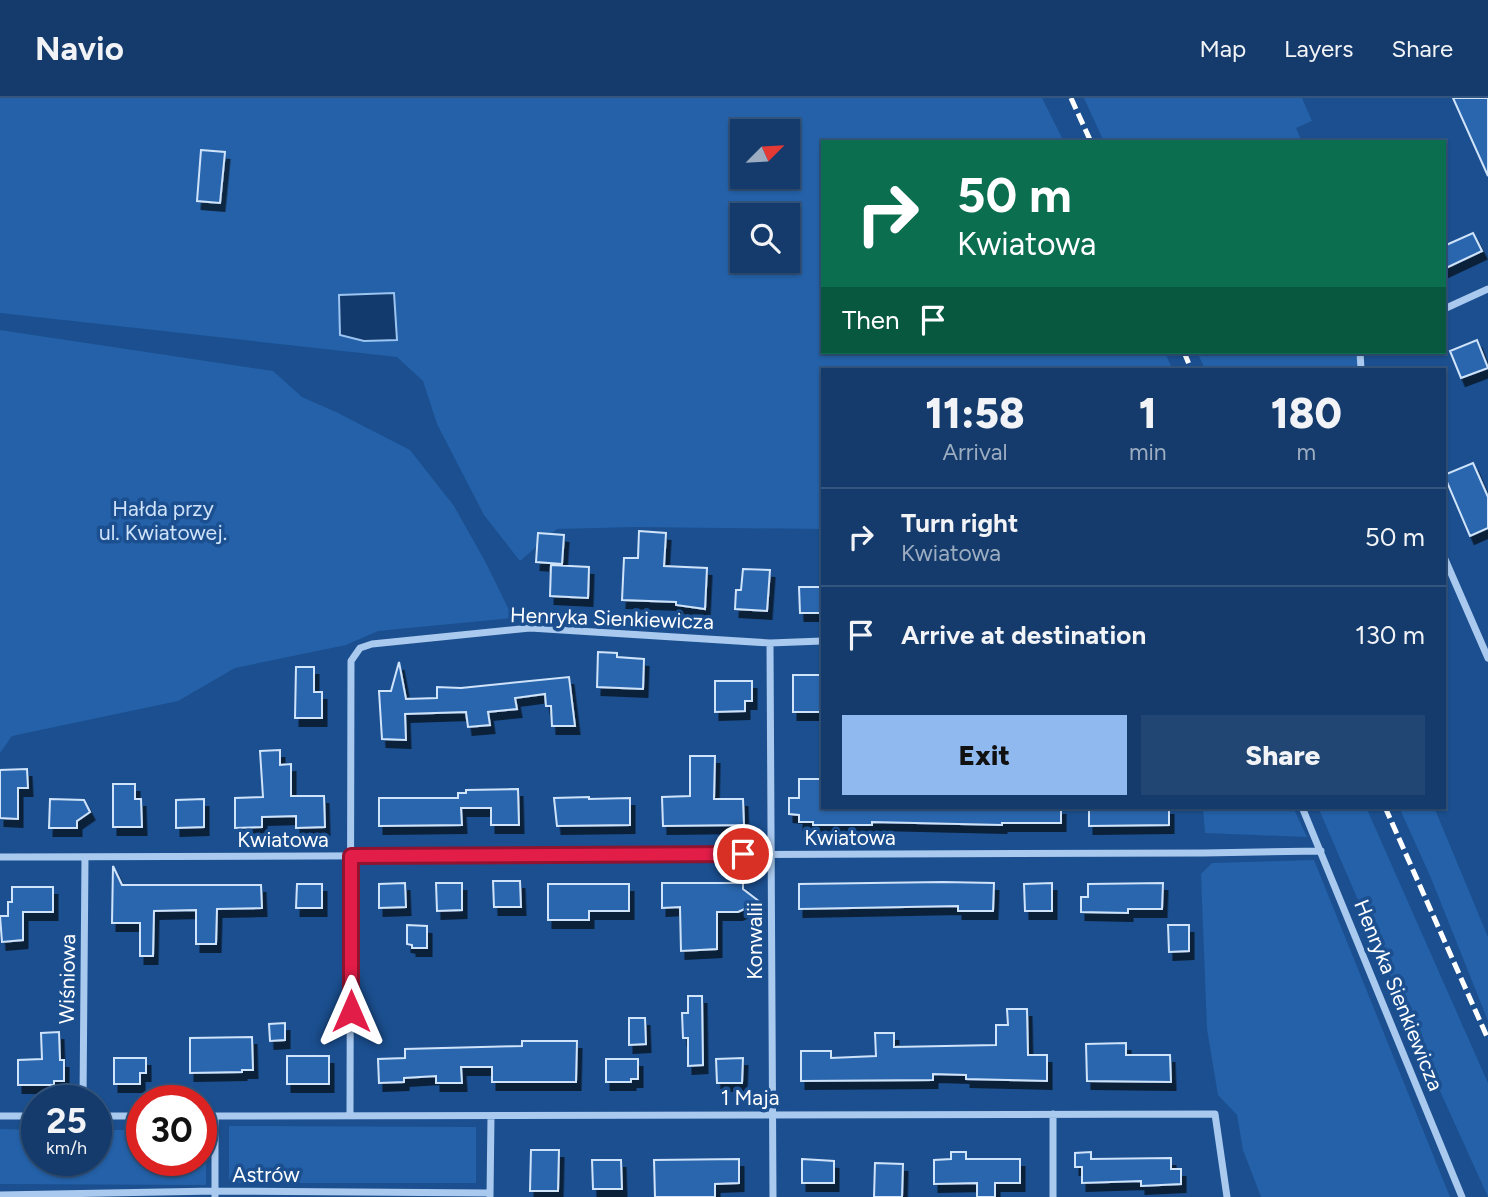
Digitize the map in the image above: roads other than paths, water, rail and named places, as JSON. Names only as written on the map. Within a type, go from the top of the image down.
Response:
[{"type":"street","points":[[1446,308],[1488,289]]},
{"type":"street","points":[[1446,562],[1488,658]]},
{"type":"street","name":"Henryka Sienkiewicza","points":[[350,1115],[351,661],[360,648],[372,644],[530,628],[770,643],[821,641]]},
{"type":"street","name":"Konwalii","points":[[770,643],[773,1197]]},
{"type":"street","name":"Henryka Sienkiewicza","points":[[1303,809],[1462,1197]]},
{"type":"street","name":"Kwiatowa","points":[[0,857],[1321,851]]},
{"type":"street","name":"Wiśniowa","points":[[83,1085],[85,857]]},
{"type":"street","points":[[1053,1114],[1053,1197]]},
{"type":"street","name":"1 Maja","points":[[217,1116],[1215,1114],[1227,1197]]},
{"type":"street","points":[[0,1116],[21,1116]]},
{"type":"street","points":[[490,1195],[491,1116]]},
{"type":"street","points":[[215,1176],[215,1194]]},
{"type":"street","name":"Astrów","points":[[0,1195],[490,1195]]},
{"type":"railway","points":[[1071,98],[1090,140]]},
{"type":"railway","points":[[1185,354],[1191,368]]},
{"type":"railway","points":[[1386,809],[1488,1039]]},
{"type":"park label","name":"Hałda przy ul. Kwiatowej.","points":[[163,520]]}]
